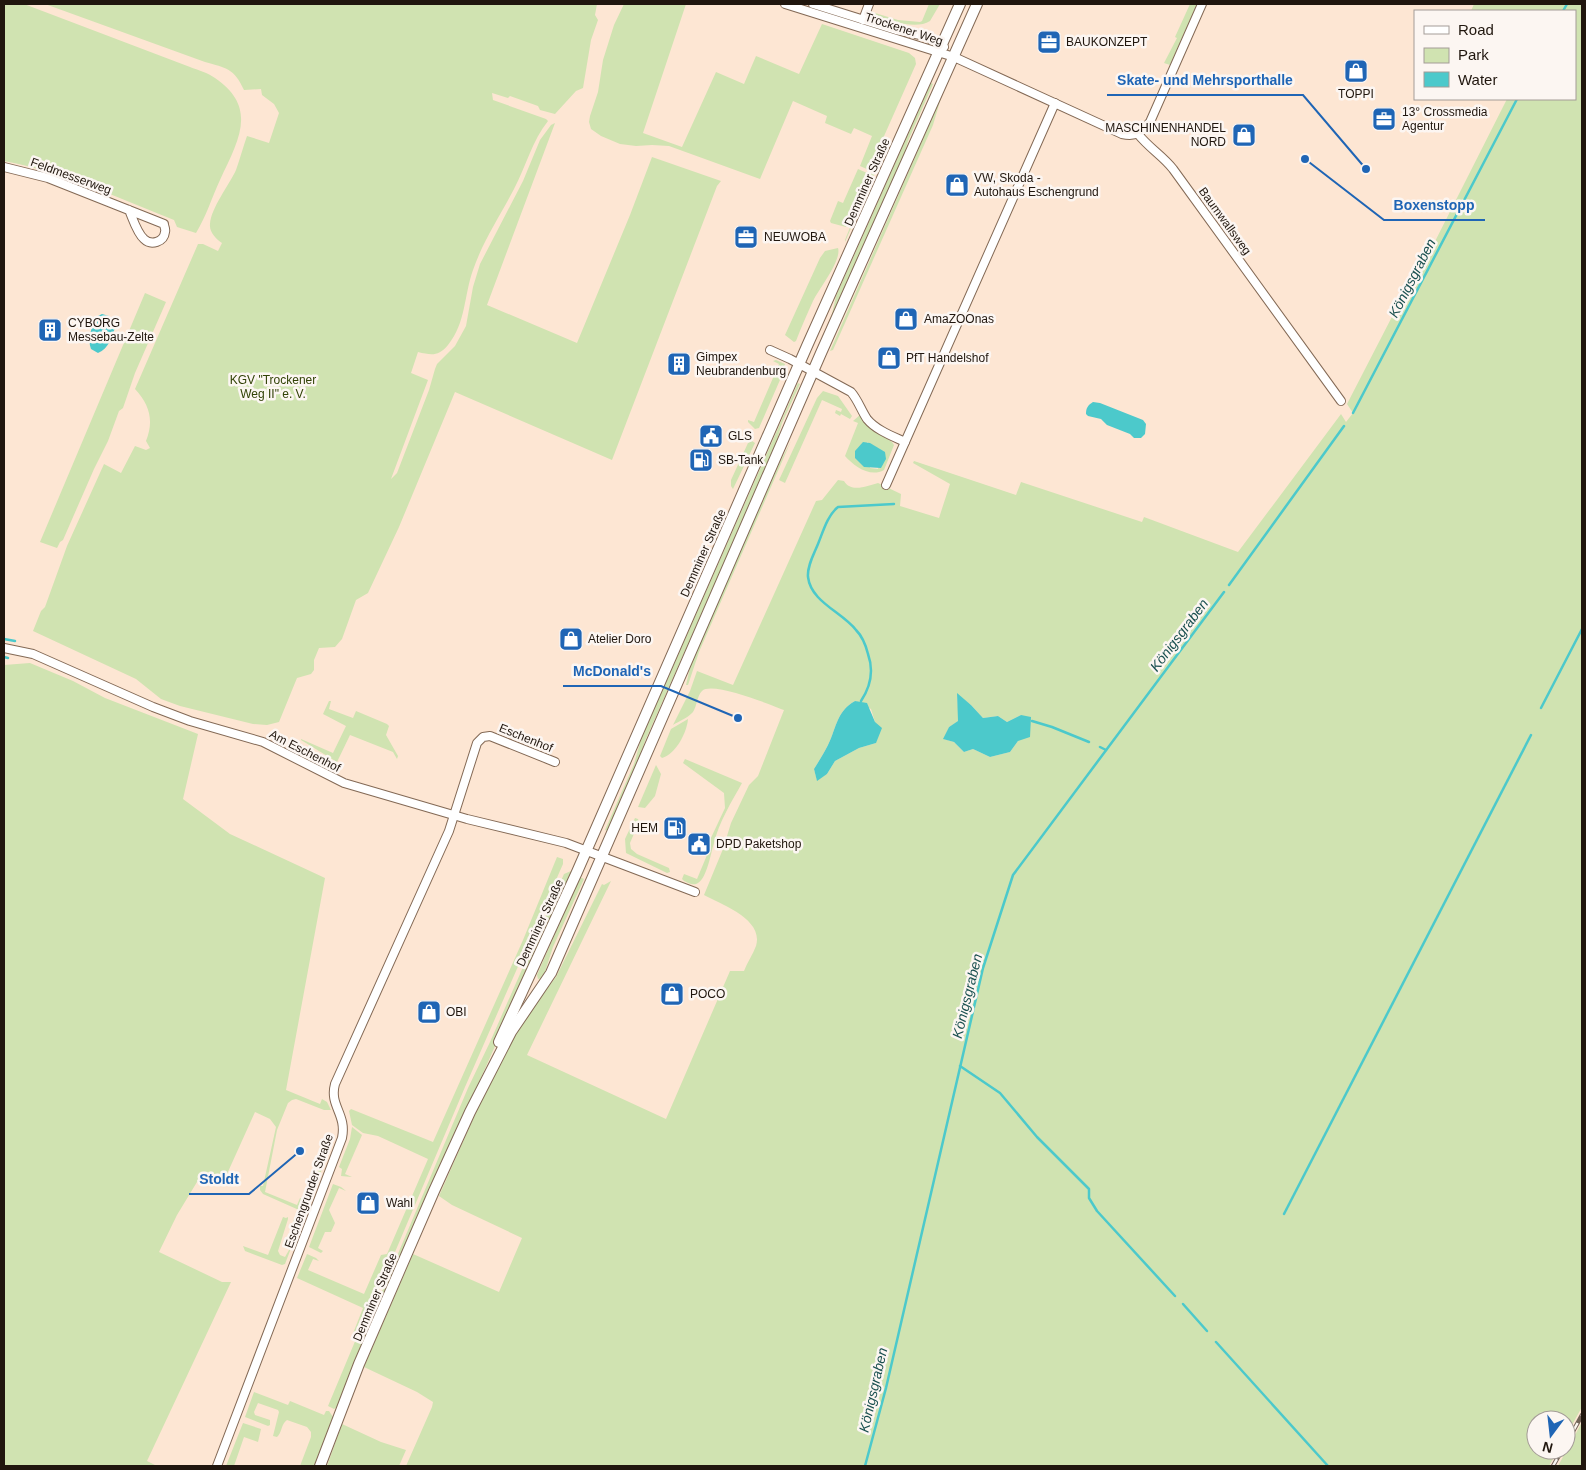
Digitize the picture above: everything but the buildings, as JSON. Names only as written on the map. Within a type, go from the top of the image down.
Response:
[{"type":"main road","name":"Demminer Straße","points":[[320,1466],[359,1364],[434,1191],[498,1045],[541,954],[799,364],[960,4]]},
{"type":"main road","name":"Demminer Straße","points":[[470,1112],[511,1032],[551,973],[813,372],[978,4]]},
{"type":"street","name":"Trockener Weg","points":[[786,4],[940,48]]},
{"type":"street","name":"Trockener Weg","points":[[813,4],[863,20],[925,36],[954,57]]},
{"type":"street","points":[[863,20],[869,4]]},
{"type":"street","points":[[954,57],[1122,134],[1131,136],[1138,134],[1150,122],[1202,4]]},
{"type":"street","points":[[886,485],[1055,103]]},
{"type":"street","name":"Baumwallsweg","points":[[1138,134],[1173,169],[1341,401]]},
{"type":"street","name":"Feldmesserweg","points":[[4,166],[48,178],[129,210],[164,224],[165,232],[161,240],[155,243],[148,242],[142,238],[129,210]]},
{"type":"street","points":[[770,350],[850,392],[856,397],[867,418],[874,425],[905,442]]},
{"type":"street","name":"Am Eschenhof","points":[[4,648],[33,654],[153,707],[190,721],[264,742],[344,783],[453,815],[566,843],[603,857]]},
{"type":"street","name":"Eschenhof","points":[[453,815],[477,743],[483,737],[493,737],[555,762]]},
{"type":"street","name":"Eschengrunder Straße","points":[[217,1466],[342,1138],[343,1124],[333,1096],[335,1084],[449,830],[453,815]]},
{"type":"street","points":[[603,857],[695,892]]},
{"type":"green space","points":[[4,4],[24,4],[200,70],[215,78],[229,89],[237,101],[241,113],[241,126],[233,152],[196,233],[177,227],[174,220],[90,186],[48,172],[4,161]]},
{"type":"green space","name":"KGV \"Trockener Weg II\" e. V.","points":[[45,4],[597,4],[595,15],[598,20],[591,40],[583,88],[576,91],[555,114],[540,110],[538,106],[510,96],[508,98],[492,93],[493,100],[548,121],[533,145],[514,189],[477,259],[470,279],[461,318],[454,336],[441,352],[431,354],[418,352],[411,373],[428,380],[391,479],[397,473],[437,364],[455,346],[466,326],[473,287],[480,264],[523,181],[540,140],[551,125],[555,123],[487,305],[577,343],[652,157],[721,181],[717,186],[612,460],[455,392],[399,527],[368,593],[356,600],[342,639],[335,647],[319,648],[314,660],[314,670],[311,674],[297,678],[279,722],[267,725],[253,724],[180,706],[161,699],[136,679],[33,631],[41,611],[45,607],[67,546],[104,464],[121,473],[135,446],[146,450],[150,448],[146,441],[150,427],[149,413],[144,401],[135,389],[198,244],[203,244],[218,251],[222,243],[211,230],[211,218],[236,170],[247,136],[269,143],[279,113],[274,104],[262,95],[261,89],[244,90],[237,77],[229,70]]},
{"type":"green space","points":[[624,4],[686,4],[643,133],[682,147],[716,72],[744,84],[756,56],[799,74],[822,24],[909,53],[915,58],[916,64],[869,170],[860,166],[872,136],[854,128],[851,134],[825,123],[827,116],[793,101],[760,179],[669,146],[620,144],[601,136],[591,129],[590,116],[598,92],[603,60],[614,25]]},
{"type":"green space","points":[[929,4],[940,4],[930,21],[924,24],[910,25],[874,14],[898,20],[920,22]]},
{"type":"green space","points":[[1190,4],[1197,4],[1170,65],[1164,63],[1177,38],[1175,37]]},
{"type":"green space","points":[[1474,4],[1582,4],[1582,1407],[1576,1418],[1576,1410],[1526,1410],[1526,1460],[1552,1460],[1549,1466],[406,1466],[433,1402],[417,1392],[364,1367],[413,1254],[499,1292],[522,1238],[452,1205],[439,1196],[496,1067],[521,1023],[556,977],[602,884],[604,885],[611,881],[527,1055],[666,1119],[730,971],[744,971],[755,949],[757,936],[754,928],[748,921],[730,908],[704,895],[723,849],[731,823],[749,785],[758,776],[784,710],[729,691],[708,689],[700,693],[693,712],[673,725],[690,691],[697,671],[733,685],[816,501],[822,500],[838,480],[844,481],[847,485],[855,488],[878,483],[901,494],[900,506],[939,518],[950,484],[913,463],[914,461],[1016,495],[1021,482],[1142,522],[1144,517],[1238,552],[1341,414],[1346,422],[1353,413],[1347,404],[1413,276],[1417,277],[1506,100],[1576,100],[1576,10],[1471,10]],"holes":[[[957,694],[983,718],[998,716],[1007,722],[1021,715],[1018,741],[1010,752],[990,757],[973,749],[964,752],[954,742],[944,739],[949,727],[959,721]],[[855,701],[871,709],[875,722],[876,743],[859,748],[835,761],[827,774],[817,780],[814,769],[828,745],[840,715],[844,710]]]},
{"type":"green space","points":[[931,83],[933,84],[908,141],[902,162],[820,348],[818,347],[832,314],[836,296]]},
{"type":"green space","points":[[941,98],[933,125],[833,350],[830,351]]},
{"type":"green space","points":[[877,159],[877,168],[845,242],[845,240]]},
{"type":"green space","points":[[858,169],[867,173],[846,227],[831,223],[830,221],[838,201],[843,203]]},
{"type":"green space","points":[[838,248],[837,260],[813,301],[794,342],[785,335],[820,258],[825,251]]},
{"type":"green space","points":[[145,293],[166,302],[135,373],[123,408],[119,411],[108,441],[63,540],[57,548],[40,542]]},
{"type":"green space","points":[[776,360],[785,364],[783,373],[759,428],[755,429],[748,420],[754,422],[779,364],[773,361]]},
{"type":"green space","points":[[798,383],[800,384],[782,423],[774,450],[645,741],[633,776],[608,831],[605,830],[634,764],[641,739]]},
{"type":"green space","points":[[823,391],[838,396],[852,416],[850,419],[841,414],[840,416],[835,413],[836,410],[841,412],[842,409],[822,400],[785,483],[779,480],[817,398]]},
{"type":"green space","points":[[860,415],[865,423],[894,445],[884,470],[873,473],[868,472],[853,464],[845,456],[858,423],[853,421]],"holes":[[[867,442],[882,451],[878,469],[870,468]]]},
{"type":"green space","points":[[752,441],[755,443],[733,489],[731,480],[748,443]]},
{"type":"green space","points":[[791,441],[699,652],[688,685],[686,685],[691,663]]},
{"type":"green space","points":[[30,663],[73,681],[105,698],[198,734],[183,799],[230,834],[325,878],[286,1090],[320,1104],[322,1099],[327,1102],[331,1110],[324,1110],[296,1099],[288,1103],[277,1130],[265,1192],[297,1205],[300,1198],[307,1201],[321,1163],[314,1161],[318,1159],[325,1161],[305,1210],[299,1210],[263,1194],[260,1186],[263,1186],[276,1127],[270,1119],[255,1112],[227,1174],[221,1182],[204,1177],[197,1182],[177,1215],[159,1252],[222,1282],[231,1282],[147,1461],[157,1466],[4,1466],[4,665]]},
{"type":"green space","points":[[329,701],[331,701],[329,709],[353,718],[356,711],[387,724],[389,726],[386,735],[398,756],[397,759],[393,752],[350,735],[337,762],[301,740],[333,753],[346,726],[323,714]]},
{"type":"green space","points":[[688,719],[680,742],[672,752],[662,758],[660,756],[671,729]]},
{"type":"green space","points":[[685,759],[742,783],[719,827],[704,876],[695,884],[687,883],[682,879],[684,874],[697,879],[707,855],[710,840],[725,808],[724,793],[683,763]]},
{"type":"green space","points":[[656,765],[661,774],[655,796],[645,808],[638,807]]},
{"type":"green space","points":[[635,818],[639,822],[630,843],[631,849],[637,854],[669,868],[670,872],[667,873],[626,853],[625,839]]},
{"type":"green space","points":[[557,857],[563,859],[563,864],[465,1087],[370,1311],[373,1319],[337,1407],[334,1409],[328,1406],[356,1339],[352,1336],[363,1308],[297,1278],[307,1254],[319,1261],[313,1259],[308,1270],[364,1294],[381,1255],[387,1254],[428,1159],[378,1136],[363,1133],[352,1125],[349,1111],[351,1109],[433,1142],[523,940]]},
{"type":"green space","points":[[571,871],[568,882],[380,1305],[378,1301],[468,1088],[564,874]]},
{"type":"green space","points":[[580,877],[584,879],[553,947],[543,978],[538,979],[537,975]]},
{"type":"green space","points":[[352,1127],[362,1135],[345,1174],[352,1177],[341,1176],[342,1169],[339,1167],[350,1139]]},
{"type":"green space","points":[[333,1184],[346,1191],[339,1188],[329,1210],[335,1223],[331,1232],[325,1232],[318,1248],[323,1251],[321,1253],[309,1247]]},
{"type":"green space","points":[[283,1217],[288,1217],[288,1219],[278,1251],[280,1255],[285,1257],[298,1227],[293,1222],[294,1219],[301,1222],[285,1264],[282,1265],[245,1251],[243,1246],[268,1255]]},
{"type":"green space","points":[[254,1392],[288,1405],[290,1401],[324,1415],[326,1411],[329,1411],[333,1417],[314,1466],[300,1466],[311,1437],[311,1432],[307,1427],[287,1420],[279,1435],[277,1437],[273,1436],[279,1412],[258,1403],[254,1412],[255,1415],[270,1420],[270,1425],[268,1426],[245,1417]]},
{"type":"green space","points":[[1582,1422],[1582,1466],[1558,1466],[1561,1460],[1576,1460],[1576,1433]]},
{"type":"green space","points":[[243,1423],[261,1429],[258,1442],[244,1437],[234,1466],[226,1466]]},
{"type":"green space","points":[[342,1424],[381,1442],[406,1450],[399,1466],[327,1466]]},
{"type":"water","points":[[102,314],[109,316],[116,325],[107,345],[98,353],[91,349],[90,337],[96,317]]},
{"type":"water","points":[[1093,402],[1143,420],[1146,424],[1145,434],[1141,438],[1134,438],[1130,434],[1107,425],[1101,419],[1088,416],[1086,414],[1087,408]]},
{"type":"water","points":[[863,442],[870,443],[885,452],[886,459],[881,468],[864,467],[855,458],[855,451]]},
{"type":"water","points":[[957,693],[983,718],[998,716],[1007,722],[1021,715],[1031,717],[1030,737],[1018,741],[1010,752],[990,757],[973,749],[964,752],[954,742],[943,739],[949,727],[958,721]]},
{"type":"water","points":[[855,701],[867,703],[875,722],[882,728],[876,743],[859,748],[835,761],[827,774],[817,781],[814,769],[828,745],[840,715]]},
{"type":"waterway","name":"Königsgraben","points":[[1564,10],[1567,4]]},
{"type":"waterway","name":"Königsgraben","points":[[1353,413],[1516,100]]},
{"type":"waterway","name":"Königsgraben","points":[[1229,585],[1344,426]]},
{"type":"waterway","points":[[861,701],[867,690],[871,672],[870,660],[865,644],[850,624],[815,593],[810,586],[809,569],[826,524],[838,507],[894,504]]},
{"type":"waterway","name":"Königsgraben","points":[[865,1466],[886,1388],[983,968],[1013,875],[1224,592]]},
{"type":"waterway","points":[[1541,708],[1582,629]]},
{"type":"waterway","points":[[4,639],[15,641]]},
{"type":"waterway","points":[[4,657],[8,658]]},
{"type":"waterway","points":[[1032,721],[1089,742]]},
{"type":"waterway","points":[[1284,1214],[1531,735]]},
{"type":"waterway","name":"Königsgraben","points":[[1100,747],[1106,750]]},
{"type":"waterway","points":[[960,1066],[1000,1093],[1037,1137],[1089,1189],[1089,1198],[1097,1211],[1175,1296]]},
{"type":"waterway","points":[[1183,1304],[1207,1331]]},
{"type":"waterway","points":[[1216,1342],[1328,1466]]},
{"type":"railway","points":[[1576,1426],[1582,1415]]},
{"type":"railway","points":[[1553,1466],[1556,1460]]},
{"type":"place","name":"BAUKONZEPT","points":[[1049,42]]},
{"type":"place","name":"TOPPI","points":[[1356,71]]},
{"type":"place","name":"13° Crossmedia Agentur","points":[[1384,119]]},
{"type":"place","name":"MASCHINENHANDEL NORD","points":[[1244,135]]},
{"type":"place","name":"Boxenstopp","points":[[1305,159]]},
{"type":"place","name":"Skate- und Mehrsporthalle","points":[[1366,169]]},
{"type":"place","name":"VW, Skoda - Autohaus Eschengrund","points":[[957,185]]},
{"type":"place","name":"NEUWOBA","points":[[746,237]]},
{"type":"place","name":"AmaZOOnas","points":[[906,319]]},
{"type":"place","name":"CYBORG Messebau-Zelte","points":[[50,330]]},
{"type":"place","name":"PfT Handelshof","points":[[889,358]]},
{"type":"place","name":"Gimpex Neubrandenburg","points":[[679,364]]},
{"type":"place","name":"GLS","points":[[711,436]]},
{"type":"place","name":"SB-Tank","points":[[701,460]]},
{"type":"place","name":"Atelier Doro","points":[[571,639]]},
{"type":"place","name":"McDonald's","points":[[738,718]]},
{"type":"place","name":"HEM","points":[[675,828]]},
{"type":"place","name":"DPD Paketshop","points":[[699,844]]},
{"type":"place","name":"POCO","points":[[672,994]]},
{"type":"place","name":"OBI","points":[[429,1012]]},
{"type":"place","name":"Stoldt","points":[[300,1151]]},
{"type":"place","name":"Wahl","points":[[368,1203]]}]
